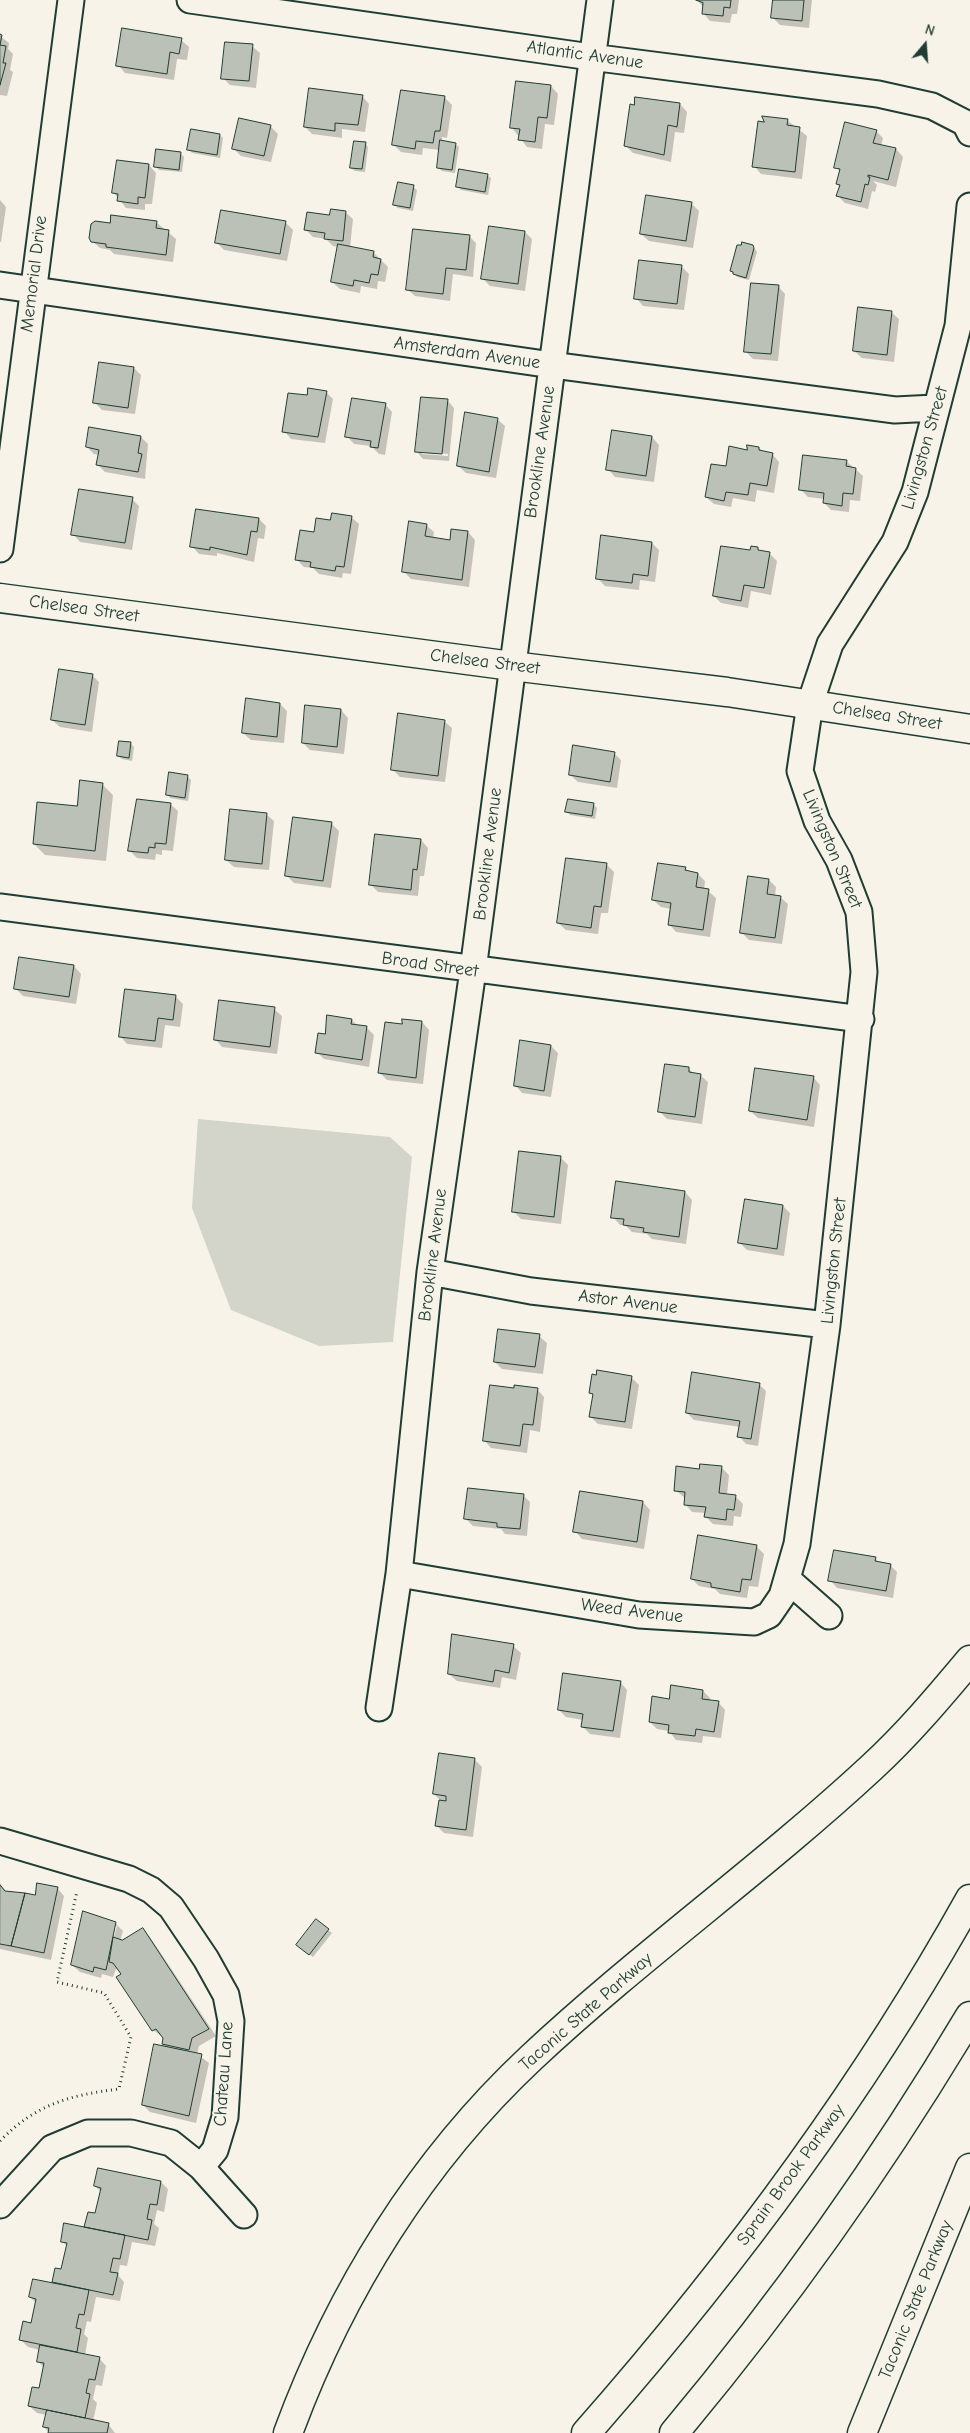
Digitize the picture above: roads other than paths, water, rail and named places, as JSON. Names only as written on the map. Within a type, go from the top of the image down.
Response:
[{"type":"main road","name":"Chelsea Street","points":[[0,598],[512,666],[718,691],[970,729]]},
{"type":"main road","name":"Taconic State Parkway","points":[[288,2433],[318,2357],[359,2278],[404,2207],[464,2129],[530,2059],[569,2024],[801,1830],[873,1766],[939,1697],[970,1660]]},
{"type":"main road","name":"Sprain Brook Parkway","points":[[586,2433],[704,2292],[776,2198],[880,2048],[970,1899]]},
{"type":"main road","points":[[674,2433],[738,2354],[797,2276],[888,2144],[970,2016]]},
{"type":"main road","name":"Taconic State Parkway","points":[[862,2433],[970,2168]]},
{"type":"street","name":"Memorial Drive","points":[[0,549],[70,0]]},
{"type":"street","name":"Atlantic Avenue","points":[[190,0],[591,57],[878,94],[932,106],[965,124],[970,133]]},
{"type":"street","name":"Brookline Avenue","points":[[379,1708],[399,1574],[430,1272],[473,970],[591,57],[600,0]]},
{"type":"street","name":"Livingston Street","points":[[787,1579],[797,1544],[827,1325],[861,1019],[864,972],[859,912],[838,860],[817,821],[800,770],[810,704],[830,644],[895,542],[915,492],[935,408],[944,386],[958,326],[970,206]]},
{"type":"street","name":"Amsterdam Avenue","points":[[0,285],[552,365],[894,410],[935,408]]},
{"type":"street","name":"Broad Street","points":[[0,907],[861,1019]]},
{"type":"street","name":"Astor Avenue","points":[[430,1272],[531,1291],[827,1325]]},
{"type":"street","name":"Weed Avenue","points":[[399,1574],[639,1615],[754,1622],[769,1615],[782,1596],[787,1579]]},
{"type":"street","points":[[787,1579],[829,1616]]},
{"type":"street","name":"Chateau Lane","points":[[0,1841],[129,1879],[151,1890],[171,1907],[206,1959],[226,1995],[231,2021],[225,2117],[215,2150],[202,2167]]},
{"type":"street","points":[[0,2205],[52,2148],[88,2133],[131,2133],[171,2143],[202,2167],[244,2215]]}]
